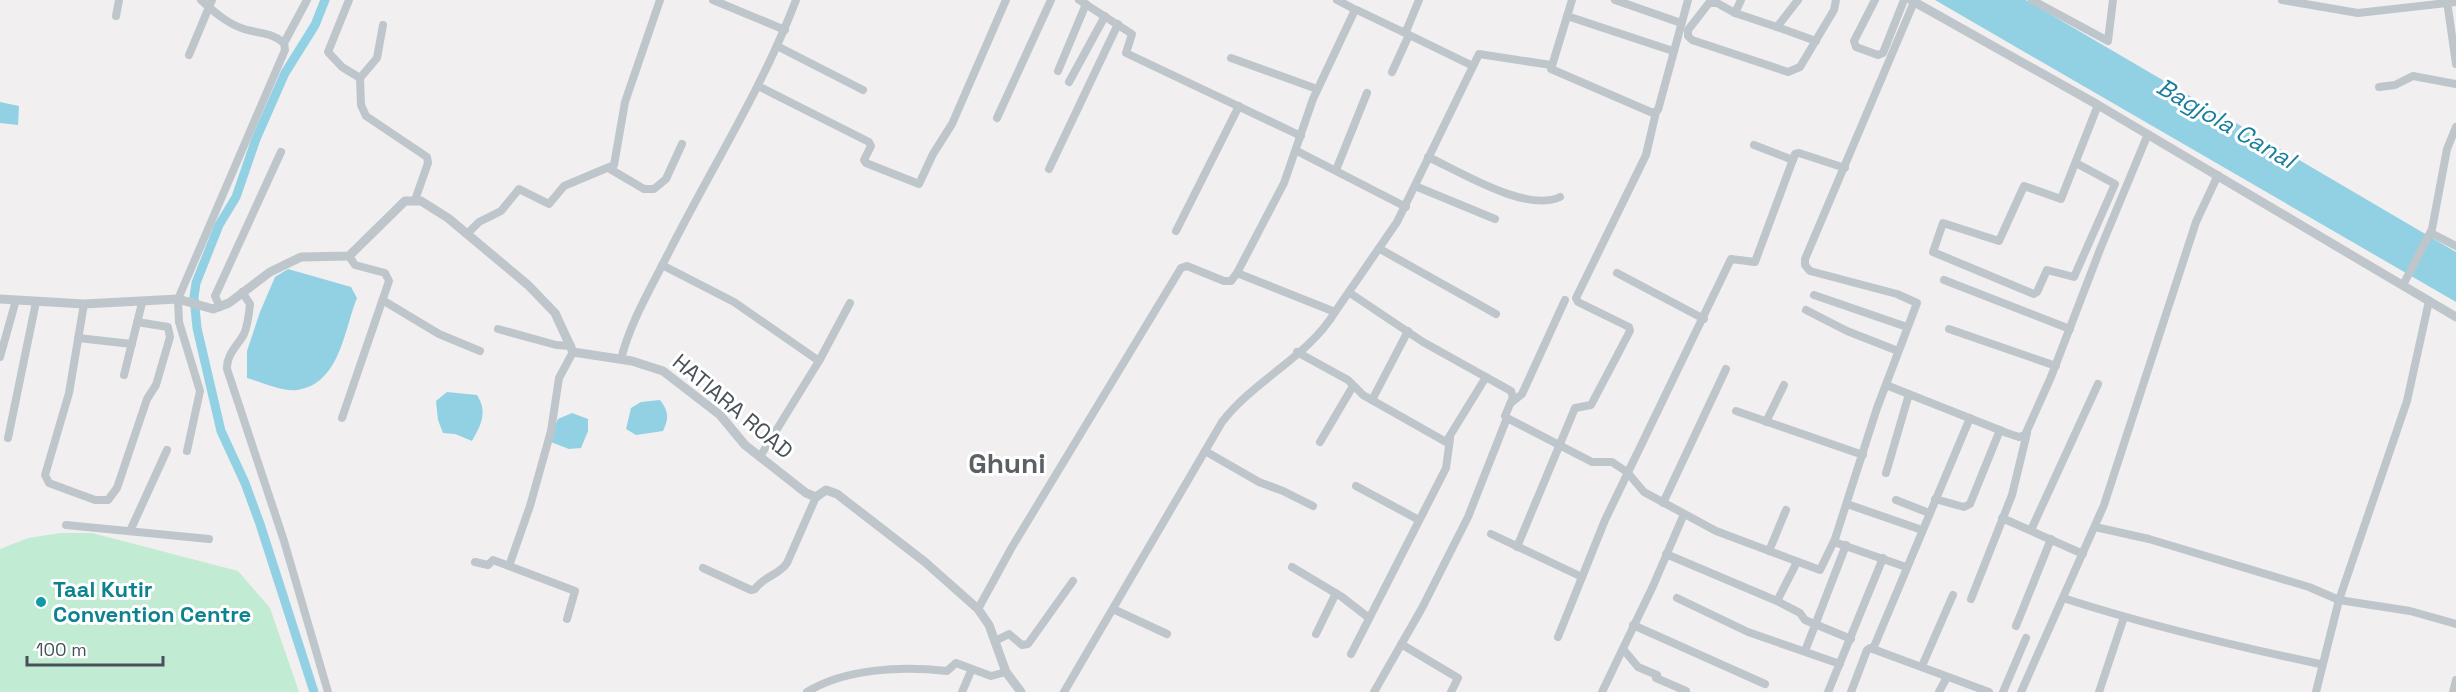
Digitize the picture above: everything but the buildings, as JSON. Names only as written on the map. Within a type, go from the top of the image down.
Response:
[{"type":"street","points":[[116,16],[119,0]]},
{"type":"street","points":[[201,0],[211,4],[242,28],[270,33],[284,43]]},
{"type":"street","points":[[187,451],[200,391],[179,322],[182,300],[283,57],[284,43],[307,0]]},
{"type":"street","points":[[349,0],[328,52],[342,67],[360,78]]},
{"type":"street","points":[[467,234],[479,222],[501,211],[519,189],[549,204],[564,186],[610,169],[617,157],[628,92],[660,0]]},
{"type":"street","points":[[713,0],[785,30]]},
{"type":"street","points":[[621,359],[626,340],[643,301],[758,86],[785,30],[796,0]]},
{"type":"street","points":[[758,86],[869,142],[871,146],[864,160],[866,163],[919,184],[934,151],[952,124],[1006,0]]},
{"type":"street","points":[[997,118],[1051,0]]},
{"type":"street","points":[[1337,0],[1473,66]]},
{"type":"street","points":[[1392,72],[1419,0]]},
{"type":"street","points":[[1572,0],[1551,65],[1553,70],[1656,112]]},
{"type":"street","points":[[1615,0],[1682,23]]},
{"type":"street","points":[[1518,547],[1575,408],[1591,405],[1630,330],[1578,302],[1576,298],[1646,155],[1688,0]]},
{"type":"street","points":[[1735,13],[1741,0]]},
{"type":"street","points":[[1777,27],[1798,0]]},
{"type":"street","points":[[1816,41],[1735,13],[1717,3],[1709,3],[1688,30],[1688,36],[1692,40],[1788,72],[1800,67],[1816,41],[1834,10],[1836,0]]},
{"type":"street","points":[[1875,0],[1854,41],[1856,47],[1878,55],[1883,52],[1910,0]]},
{"type":"street","points":[[1910,0],[2405,281],[2429,301],[2456,317]]},
{"type":"street","points":[[1507,418],[1592,462],[1612,462],[1628,473],[1644,492],[1726,535],[1820,570],[1834,542],[1886,385],[1917,305],[1915,300],[1810,271],[1805,265],[1814,236],[1845,168],[1910,0]]},
{"type":"street","points":[[2032,0],[2108,41],[2113,0]]},
{"type":"street","points":[[2282,0],[2358,13],[2450,2],[2456,64]]},
{"type":"street","points":[[1058,71],[1083,2],[1118,24],[1132,36],[1126,53],[1301,136]]},
{"type":"street","points":[[189,55],[197,31],[211,4]]},
{"type":"street","points":[[978,609],[1012,547],[1181,268],[1187,266],[1224,281],[1231,281],[1237,273],[1270,213],[1297,151],[1317,89],[1356,10]]},
{"type":"street","points":[[1070,82],[1105,16]]},
{"type":"street","points":[[1567,16],[1673,51]]},
{"type":"street","points":[[1049,169],[1118,24]]},
{"type":"street","points":[[383,25],[377,58],[360,78],[361,105],[366,116],[427,157],[428,163],[415,200]]},
{"type":"street","points":[[777,46],[863,90]]},
{"type":"street","points":[[1064,692],[1230,412],[1324,328],[1380,249],[1406,207],[1428,157],[1480,54],[1551,65]]},
{"type":"street","points":[[1231,58],[1317,89]]},
{"type":"street","points":[[2379,87],[2395,85],[2413,76],[2456,84]]},
{"type":"street","points":[[1336,170],[1366,93]]},
{"type":"street","points":[[2076,164],[2115,184],[2074,277],[2047,270],[2034,294],[1932,251],[1943,223],[1999,241],[2022,188],[2025,187],[2060,200],[2098,105]]},
{"type":"street","points":[[1176,231],[1239,106]]},
{"type":"street","points":[[2405,281],[2431,233],[2456,127]]},
{"type":"street","points":[[1971,598],[2012,495],[2027,433],[2148,134]]},
{"type":"street","points":[[610,169],[644,189],[654,189],[666,179],[682,144]]},
{"type":"street","points":[[1754,145],[1793,160]]},
{"type":"street","points":[[1297,151],[1406,207]]},
{"type":"street","points":[[220,307],[214,296],[281,152]]},
{"type":"street","points":[[1558,637],[1628,473],[1732,258],[1755,262],[1796,153],[1845,168]]},
{"type":"street","points":[[1428,157],[1516,197],[1549,202],[1560,197]]},
{"type":"street","points":[[2021,692],[2095,527],[2131,428],[2196,222],[2218,174]]},
{"type":"street","points":[[1415,186],[1495,219]]},
{"type":"street","points":[[0,299],[84,304],[182,300],[207,309],[220,307],[270,272],[301,257],[350,256],[400,205],[415,200],[448,218],[549,306],[572,349]]},
{"type":"street","points":[[2431,233],[2456,246]]},
{"type":"street","points":[[1380,249],[1496,314]]},
{"type":"street","points":[[342,418],[389,281],[387,274],[355,265],[350,256]]},
{"type":"street","points":[[662,265],[734,302],[819,361]]},
{"type":"street","points":[[1237,273],[1335,312]]},
{"type":"street","points":[[1617,273],[1704,319]]},
{"type":"street","points":[[1944,280],[2029,311],[2070,329]]},
{"type":"street","points":[[242,292],[250,304],[246,329],[228,359],[227,369],[284,541],[328,692]]},
{"type":"street","points":[[1350,294],[1423,342],[1511,391],[1513,397],[1468,518],[1374,692]]},
{"type":"street","points":[[1814,295],[1907,327]]},
{"type":"street","points":[[0,357],[16,300]]},
{"type":"street","points":[[1511,403],[1522,394],[1565,300]]},
{"type":"street","points":[[384,301],[439,334],[480,351]]},
{"type":"street","points":[[2316,692],[2320,664],[2339,600],[2407,401],[2429,301]]},
{"type":"street","points":[[8,438],[36,302]]},
{"type":"street","points":[[124,375],[142,303]]},
{"type":"street","points":[[761,455],[819,361],[850,303]]},
{"type":"street","points":[[84,304],[69,393],[45,475],[49,483],[95,500],[108,500],[117,488],[147,399],[156,385],[170,337],[168,327],[137,322]]},
{"type":"street","points":[[1806,310],[1847,331],[1898,351]]},
{"type":"street","points":[[498,329],[572,349]]},
{"type":"street","points":[[1949,329],[2056,366]]},
{"type":"street","points":[[1372,400],[1408,331]]},
{"type":"street","points":[[78,338],[132,344]]},
{"type":"street","points":[[509,566],[530,507],[551,431],[559,378],[572,349]]},
{"type":"street","name":"HATIARA ROAD","points":[[572,349],[589,356],[621,359],[663,370],[720,415],[745,445],[761,455],[799,488],[816,497]]},
{"type":"street","points":[[1297,352],[1348,380],[1372,400],[1444,442],[1450,439]]},
{"type":"street","points":[[1663,503],[1726,369]]},
{"type":"street","points":[[1351,654],[1448,465],[1450,439],[1486,377]]},
{"type":"street","points":[[2031,530],[2098,384]]},
{"type":"street","points":[[1766,422],[1784,385]]},
{"type":"street","points":[[1886,385],[2019,437],[2027,433]]},
{"type":"street","points":[[1320,442],[1353,386]]},
{"type":"street","points":[[1887,473],[1909,394]]},
{"type":"street","points":[[1736,411],[1863,455]]},
{"type":"street","points":[[1872,649],[1970,418]]},
{"type":"street","points":[[1935,499],[1964,507],[1970,504],[2000,430]]},
{"type":"street","points":[[130,531],[167,450]]},
{"type":"street","points":[[1205,451],[1258,482],[1284,490],[1313,506]]},
{"type":"street","points":[[1356,486],[1419,520]]},
{"type":"street","points":[[703,568],[751,590],[756,589],[763,578],[780,571],[787,563],[816,497],[826,490],[837,494],[925,562],[978,609],[995,641],[1006,672],[1021,692]]},
{"type":"street","points":[[1896,500],[1929,513]]},
{"type":"street","points":[[1847,504],[1922,530]]},
{"type":"street","points":[[1769,551],[1786,510]]},
{"type":"street","points":[[1602,692],[1653,586],[1684,514]]},
{"type":"street","points":[[2002,518],[2083,554]]},
{"type":"street","points":[[66,525],[208,539]]},
{"type":"street","points":[[2095,527],[2149,539],[2308,587],[2339,600],[2410,611],[2456,624]]},
{"type":"street","points":[[1491,534],[1582,577]]},
{"type":"street","points":[[2016,626],[2051,539]]},
{"type":"street","points":[[1834,542],[1906,567]]},
{"type":"street","points":[[1805,651],[1846,545]]},
{"type":"street","points":[[1666,554],[1777,601],[1816,624],[1851,639]]},
{"type":"street","points":[[1828,692],[1883,558]]},
{"type":"street","points":[[475,562],[488,565],[493,560],[575,591],[567,618]]},
{"type":"street","points":[[1777,601],[1797,562]]},
{"type":"street","points":[[1292,567],[1336,593],[1369,618]]},
{"type":"street","points":[[995,641],[1009,634],[1022,645],[1028,644],[1073,581]]},
{"type":"street","points":[[1316,634],[1336,593]]},
{"type":"street","points":[[1922,666],[1953,595]]},
{"type":"street","points":[[1677,598],[1748,632],[1840,664]]},
{"type":"street","points":[[2063,598],[2124,617],[2320,664]]},
{"type":"street","points":[[1113,609],[1167,634]]},
{"type":"street","points":[[2099,692],[2124,617]]},
{"type":"street","points":[[1633,625],[1765,684]]},
{"type":"street","points":[[2003,692],[2026,638]]},
{"type":"street","points":[[1401,644],[1458,678],[1451,692]]},
{"type":"street","points":[[1623,649],[1638,667],[1686,692]]},
{"type":"street","points":[[1851,692],[1867,650],[1872,649],[1922,666],[1980,691],[1989,692]]},
{"type":"street","points":[[807,692],[830,681],[902,667],[947,670],[956,663],[971,671],[992,676],[1006,672]]},
{"type":"street","points":[[962,692],[971,671]]},
{"type":"street","points":[[1939,692],[1947,677]]},
{"type":"street","points":[[2453,692],[2456,680]]},
{"type":"green space","points":[[61,533],[92,533],[238,571],[270,608],[299,692],[0,692],[0,549],[28,538]]},
{"type":"water","name":"Bagjola Canal","points":[[1935,0],[2026,0],[2456,252],[2456,302]]},
{"type":"water","points":[[0,102],[19,106],[18,125],[0,123]]},
{"type":"water","points":[[288,269],[351,287],[357,298],[344,340],[331,367],[323,378],[311,386],[297,390],[279,388],[247,378],[247,351],[260,312],[275,277]]},
{"type":"water","points":[[447,392],[477,395],[483,413],[472,441],[455,434],[443,433],[438,420],[436,401]]},
{"type":"water","points":[[660,400],[667,415],[663,431],[636,435],[626,429],[631,408],[641,402]]},
{"type":"water","points":[[572,413],[588,419],[588,431],[581,448],[569,449],[548,441],[558,419]]},
{"type":"waterway","points":[[314,692],[260,524],[245,483],[221,431],[197,328],[194,297],[196,283],[219,225],[236,197],[256,139],[285,73],[315,25],[325,0]]},
{"type":"place","name":"Taal Kutir Convention Centre","points":[[41,602]]},
{"type":"district","name":"Ghuni","points":[[1007,463]]}]
